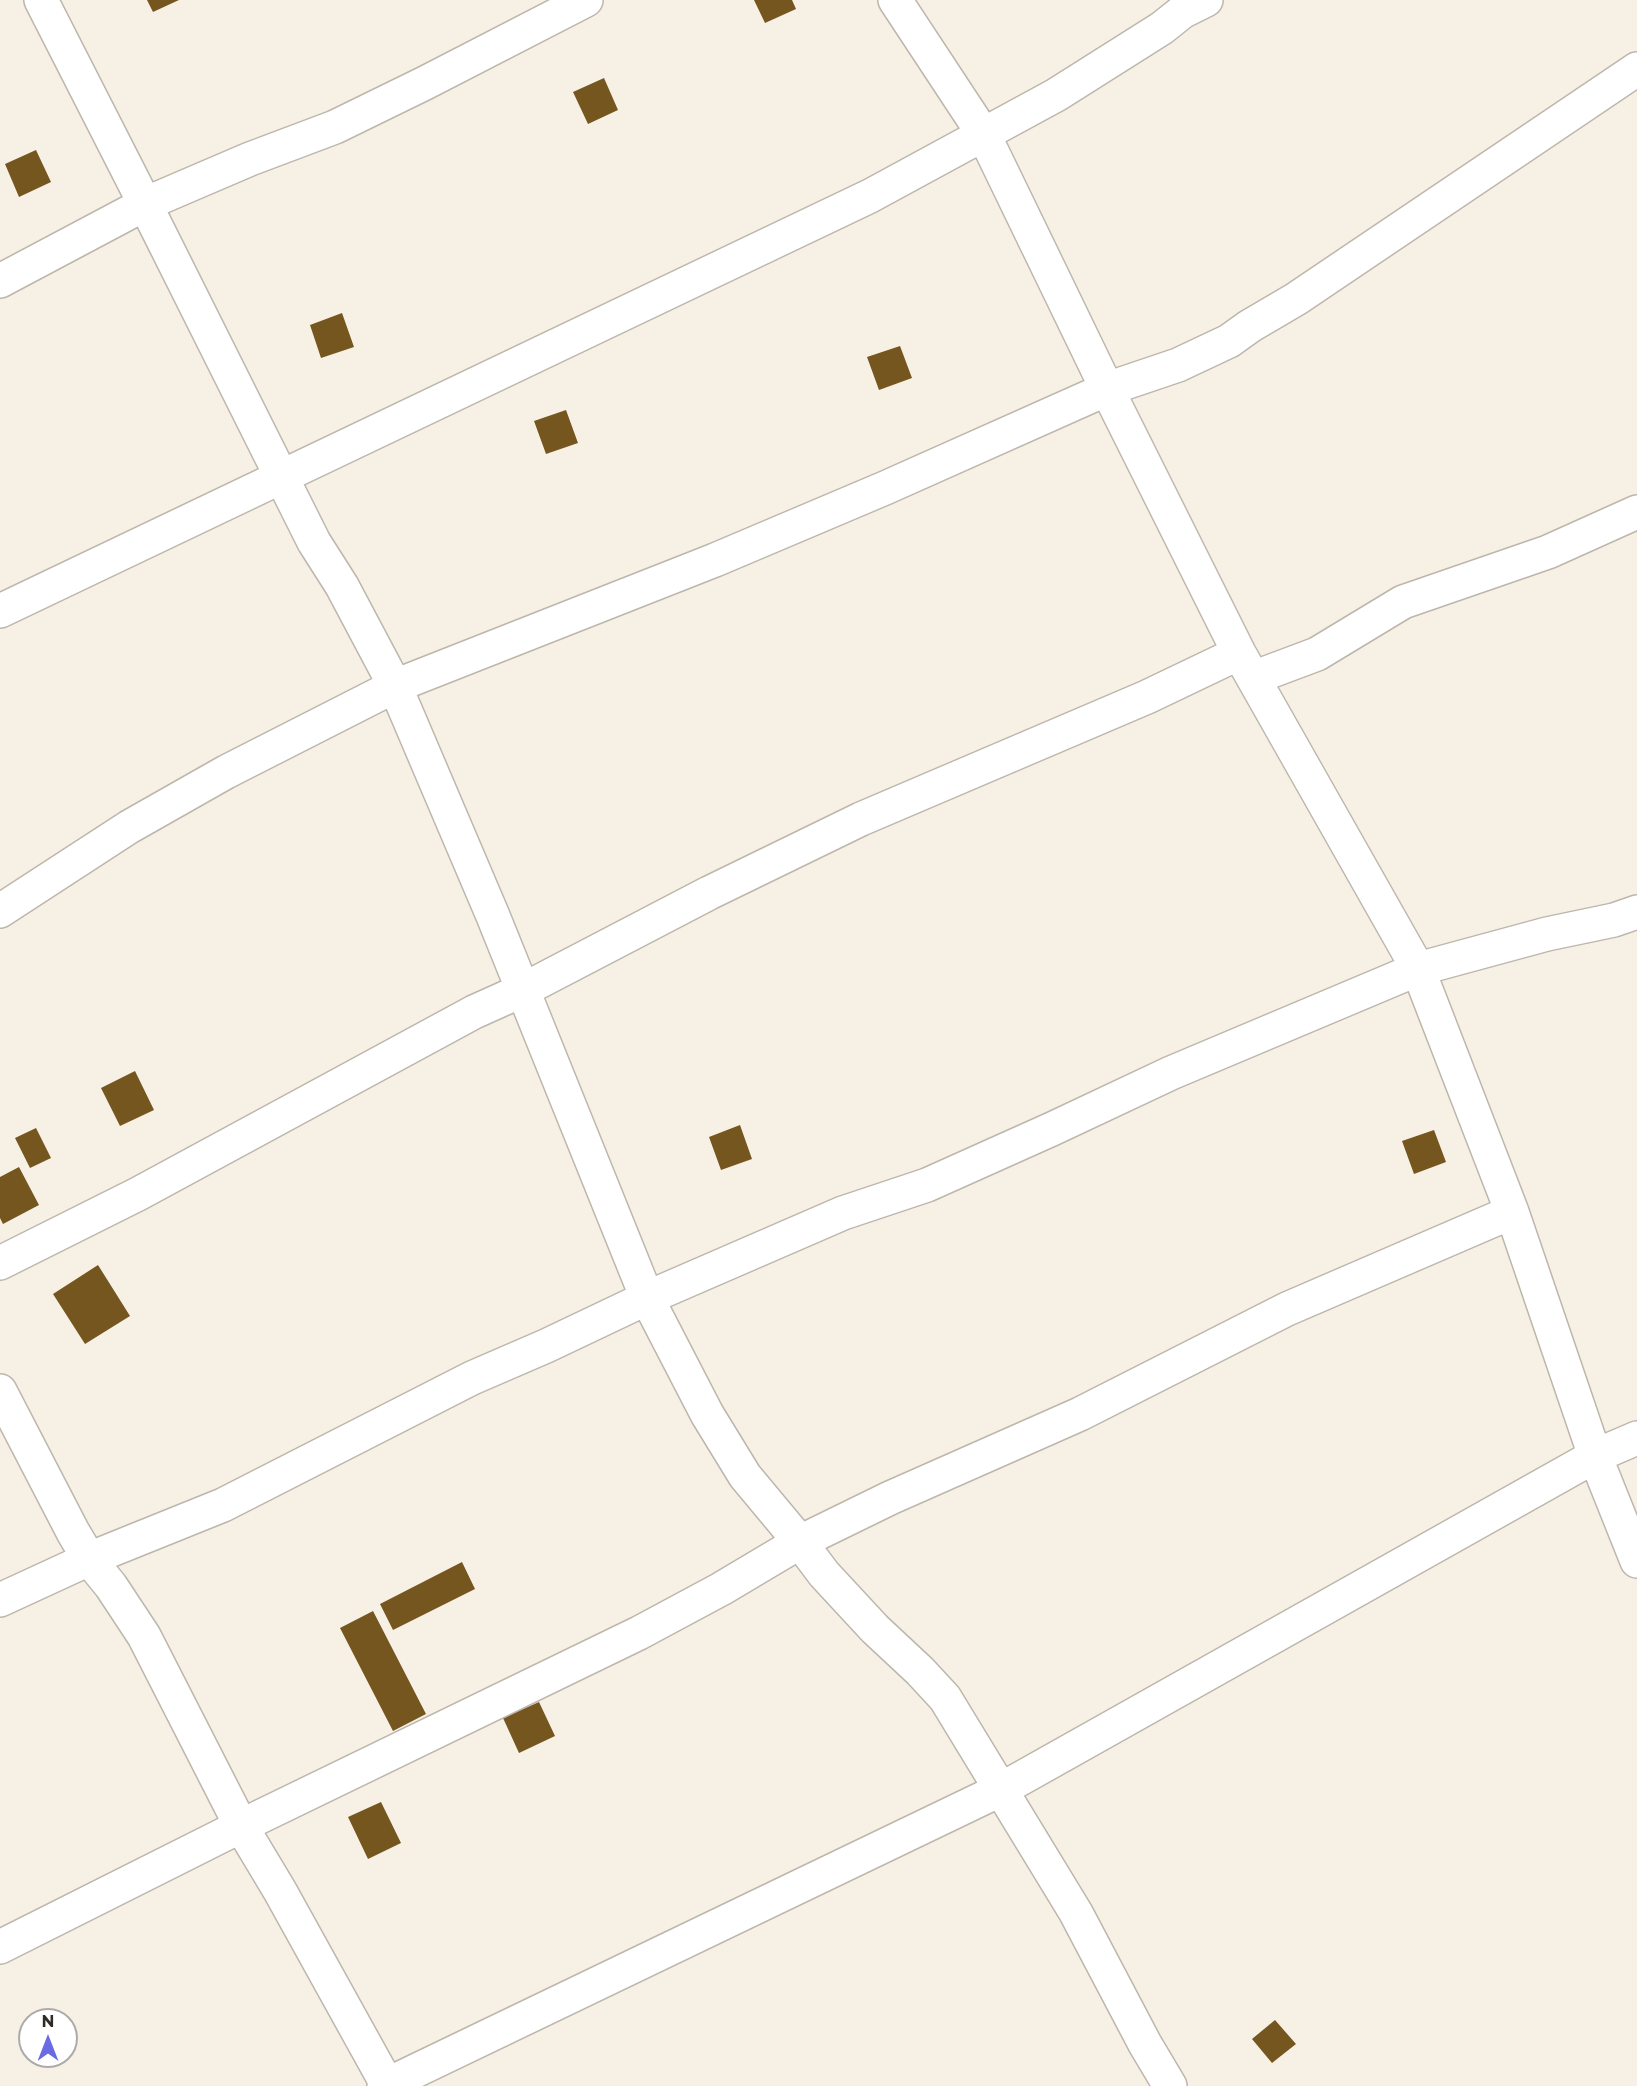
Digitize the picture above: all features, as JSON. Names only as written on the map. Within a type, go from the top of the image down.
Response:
[{"type":"street","points":[[41,0],[314,542],[342,586],[395,686],[524,990],[647,1298],[707,1414],[745,1476],[824,1574],[874,1629],[920,1671],[945,1698],[1076,1913],[1167,2085]]},
{"type":"street","points":[[0,281],[145,204],[250,159],[335,127],[586,0]]},
{"type":"street","points":[[895,0],[984,135],[1107,389],[1246,666],[1418,969],[1512,1212],[1595,1456],[1637,1561]]},
{"type":"street","points":[[0,612],[860,201],[1056,95],[1162,28],[1182,12],[1206,0]]},
{"type":"street","points":[[0,911],[129,827],[226,772],[395,686],[715,560],[885,488],[1107,389],[1178,365],[1229,341],[1250,326],[1296,300],[1368,249],[1637,69]]},
{"type":"street","points":[[0,1263],[138,1194],[474,1012],[524,990],[709,893],[861,819],[1147,697],[1246,666],[1317,654],[1403,602],[1548,552],[1637,512]]},
{"type":"street","points":[[0,1600],[89,1559],[223,1505],[472,1378],[647,1298],[843,1213],[927,1185],[1171,1073],[1418,969],[1547,934],[1614,920],[1637,912]]},
{"type":"street","points":[[0,1947],[241,1826],[639,1633],[800,1542],[899,1494],[1080,1414],[1287,1309],[1512,1212]]},
{"type":"street","points":[[0,1391],[54,1499],[89,1559],[111,1586],[144,1636],[241,1826],[280,1891],[387,2086],[1002,1789],[1595,1456],[1637,1438]]},
{"type":"building","points":[[147,0],[179,0],[153,12]]},
{"type":"building","points":[[754,0],[792,0],[796,9],[765,23]]},
{"type":"building","points":[[604,78],[618,110],[588,124],[573,92]]},
{"type":"building","points":[[36,150],[51,182],[19,197],[5,164]]},
{"type":"building","points":[[342,313],[354,347],[321,358],[310,325]]},
{"type":"building","points":[[900,346],[912,378],[879,390],[867,357]]},
{"type":"building","points":[[566,410],[578,443],[546,454],[534,421]]},
{"type":"building","points":[[135,1071],[154,1110],[120,1126],[101,1088]]},
{"type":"building","points":[[740,1125],[752,1159],[721,1170],[709,1137]]},
{"type":"building","points":[[36,1128],[51,1158],[30,1168],[15,1138]]},
{"type":"building","points":[[1434,1130],[1446,1162],[1414,1174],[1402,1141]]},
{"type":"building","points":[[19,1167],[39,1205],[3,1224],[0,1218],[0,1177]]},
{"type":"building","points":[[98,1265],[130,1316],[85,1344],[53,1294]]},
{"type":"building","points":[[462,1562],[475,1589],[393,1630],[380,1604]]},
{"type":"building","points":[[373,1611],[426,1714],[393,1731],[340,1628]]},
{"type":"building","points":[[539,1702],[555,1736],[519,1753],[503,1718]]},
{"type":"building","points":[[381,1802],[401,1843],[368,1859],[348,1817]]},
{"type":"building","points":[[1275,2020],[1296,2044],[1272,2063],[1252,2039]]}]
